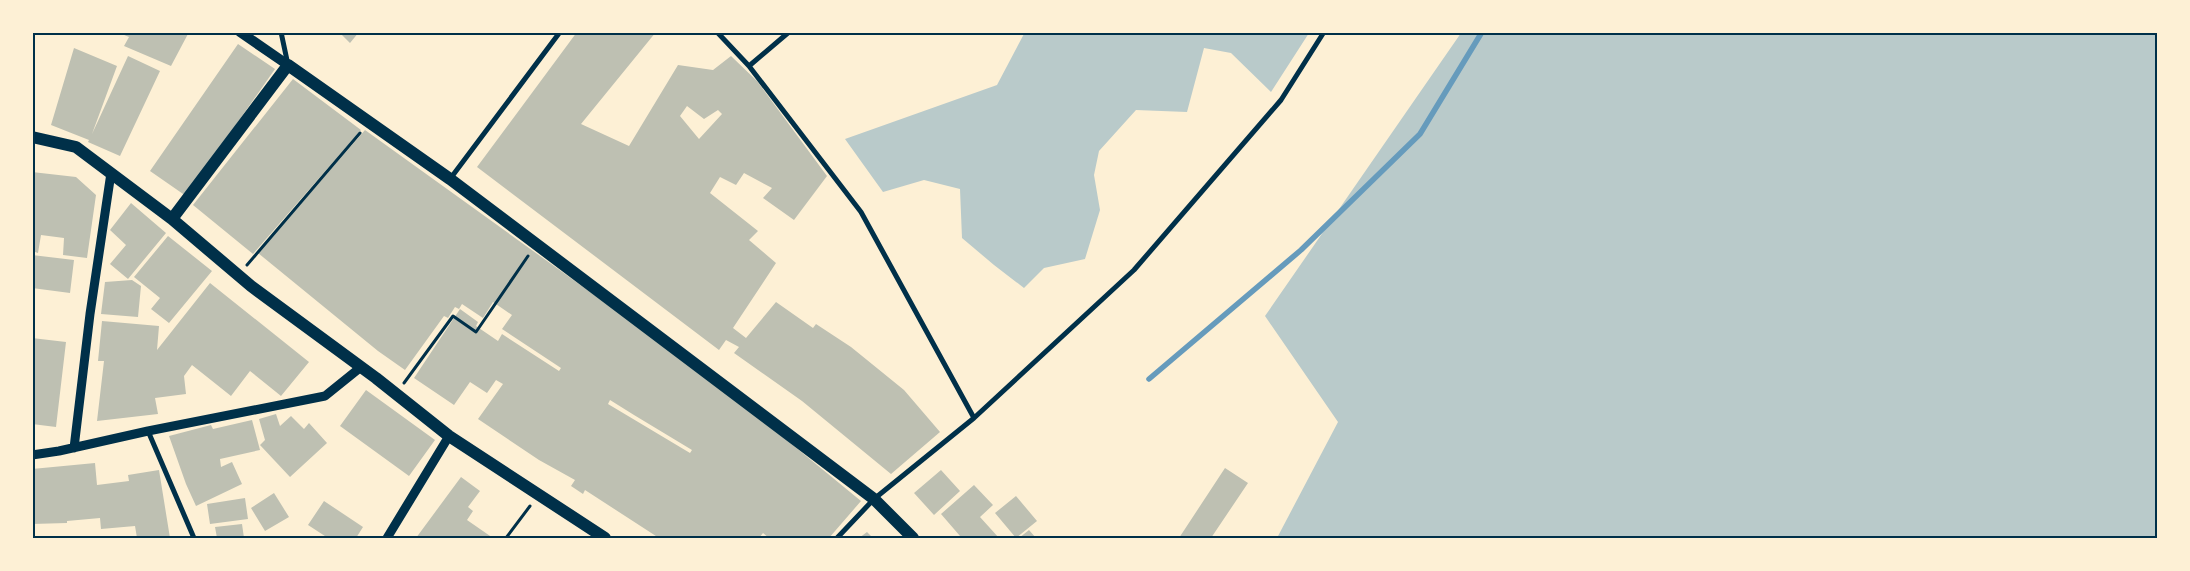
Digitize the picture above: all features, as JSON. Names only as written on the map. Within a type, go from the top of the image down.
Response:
[{"type":"main road","points":[[240,32],[450,179],[874,499],[913,538]]},
{"type":"main road","points":[[172,218],[288,65]]},
{"type":"main road","points":[[32,137],[50,139],[76,147],[172,218],[251,286],[397,394],[449,436],[605,538]]},
{"type":"street","points":[[281,32],[288,65]]},
{"type":"street","points":[[450,179],[560,32]]},
{"type":"street","points":[[717,32],[749,66],[861,212],[974,418]]},
{"type":"street","points":[[749,66],[789,32]]},
{"type":"street","points":[[837,538],[874,499],[974,418],[1134,270],[1281,100],[1324,32]]},
{"type":"street","points":[[74,448],[90,314],[111,173]]},
{"type":"street","points":[[32,455],[74,448],[148,430],[325,396],[361,367]]},
{"type":"street","points":[[148,430],[194,538]]},
{"type":"street","points":[[387,538],[449,436]]},
{"type":"path","points":[[238,274],[371,122]]},
{"type":"path","points":[[397,394],[453,316],[476,332],[536,245]]},
{"type":"path","points":[[506,538],[533,502]]},
{"type":"shaded area","points":[[1025,32],[1309,33],[1271,92],[1231,53],[1204,48],[1187,112],[1136,110],[1099,151],[1094,175],[1100,210],[1085,259],[1044,268],[1024,288],[962,238],[960,189],[924,180],[883,192],[845,139],[997,85]]},
{"type":"shaded area","points":[[1461,33],[2157,33],[2157,538],[1277,538],[1338,422],[1265,316]]},
{"type":"building","points":[[117,32],[189,32],[171,66],[124,46],[129,37]]},
{"type":"building","points":[[339,32],[359,32],[350,43]]},
{"type":"building","points":[[577,32],[656,32],[581,124],[629,146],[678,65],[713,70],[731,56],[757,81],[827,176],[794,220],[763,198],[772,188],[744,173],[736,185],[720,177],[710,193],[758,231],[749,240],[776,263],[733,328],[746,338],[776,302],[813,328],[816,324],[851,347],[904,390],[940,432],[891,474],[802,401],[734,353],[739,347],[726,340],[719,350],[477,167]],"holes":[[[687,106],[704,119],[718,110],[722,114],[699,139],[680,116]]]},
{"type":"building","points":[[238,44],[275,69],[186,196],[150,171]]},
{"type":"building","points":[[74,48],[117,66],[92,134],[128,56],[160,71],[120,156],[88,142],[89,140],[51,125]]},
{"type":"building","points":[[293,79],[361,130],[253,254],[193,205]]},
{"type":"building","points":[[365,130],[636,325],[772,428],[861,501],[829,538],[769,538],[763,533],[759,538],[659,538],[585,490],[583,494],[571,486],[575,480],[539,460],[478,419],[503,384],[496,380],[487,393],[470,382],[454,405],[414,378],[460,309],[478,322],[476,326],[498,341],[502,334],[559,371],[561,368],[502,329],[512,315],[493,302],[483,318],[462,304],[459,309],[455,307],[448,318],[444,316],[405,370],[378,351],[258,253]],"holes":[[[610,400],[692,450],[690,453],[608,404]]]},
{"type":"building","points":[[32,172],[76,177],[96,195],[87,258],[63,255],[64,238],[41,235],[38,253],[32,251]]},
{"type":"building","points":[[131,203],[166,233],[128,279],[110,264],[126,245],[110,230]]},
{"type":"building","points":[[168,236],[212,271],[169,323],[151,309],[160,298],[134,277]]},
{"type":"building","points":[[32,255],[74,260],[70,293],[32,288]]},
{"type":"building","points":[[132,280],[141,286],[138,317],[101,314],[105,282]]},
{"type":"building","points":[[210,283],[309,362],[281,396],[250,371],[231,396],[192,365],[184,376],[186,394],[155,398],[158,414],[97,421],[104,361],[98,361],[102,321],[159,326],[157,350]]},
{"type":"building","points":[[32,338],[66,342],[56,427],[32,424]]},
{"type":"building","points":[[366,390],[435,440],[409,476],[340,426]]},
{"type":"building","points":[[276,414],[280,426],[291,416],[304,429],[309,423],[327,443],[290,477],[260,445],[265,440],[259,419]]},
{"type":"building","points":[[252,420],[260,450],[220,459],[221,467],[232,462],[242,484],[196,506],[169,436],[211,425],[213,429]]},
{"type":"building","points":[[95,463],[97,485],[129,481],[128,475],[159,470],[170,538],[137,538],[135,526],[101,529],[100,518],[67,521],[67,523],[32,524],[32,469]]},
{"type":"building","points":[[1225,468],[1248,483],[1211,538],[1179,538]]},
{"type":"building","points":[[941,470],[960,491],[934,515],[914,493]]},
{"type":"building","points":[[461,477],[480,491],[468,507],[473,511],[467,520],[493,538],[416,538]]},
{"type":"building","points":[[974,485],[993,505],[980,517],[999,538],[956,538],[960,536],[941,514]]},
{"type":"building","points":[[274,493],[289,517],[265,531],[251,508]]},
{"type":"building","points":[[1016,496],[1037,521],[1016,538],[995,513]]},
{"type":"building","points":[[245,498],[248,519],[210,524],[207,504]]},
{"type":"building","points":[[324,501],[363,527],[356,538],[328,538],[308,525]]},
{"type":"building","points":[[242,524],[244,538],[217,538],[215,527]]},
{"type":"building","points":[[1029,530],[1036,538],[1019,538]]},
{"type":"building","points":[[867,532],[873,538],[859,538]]},
{"type":"waterway","points":[[1149,379],[1301,250],[1420,134],[1482,32]]}]
